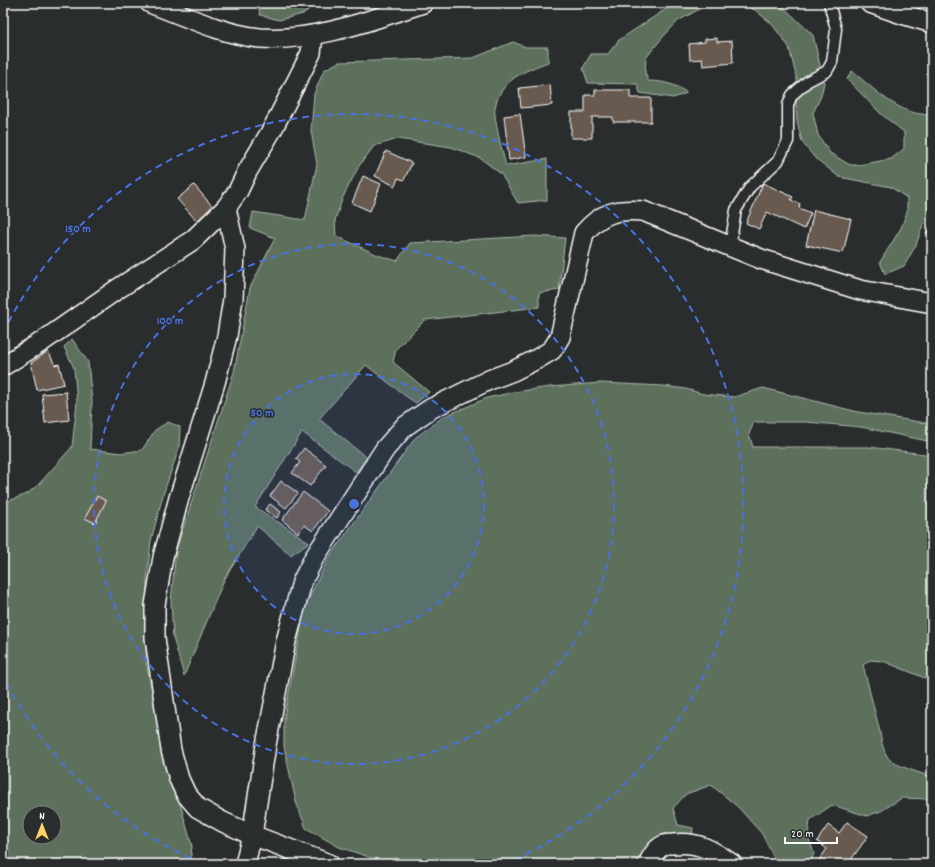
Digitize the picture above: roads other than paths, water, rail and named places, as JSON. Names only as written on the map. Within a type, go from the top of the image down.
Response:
[{"type":"street","points":[[150,3],[218,28],[260,38],[289,38],[313,35],[423,3]]},
{"type":"street","points":[[870,3],[932,23]]},
{"type":"street","points":[[3,366],[43,341],[116,290],[193,240],[226,208],[238,190],[276,122],[311,53],[313,35]]},
{"type":"street","points":[[226,208],[235,249],[233,299],[227,336],[215,383],[179,498],[163,556],[155,605],[155,638],[171,750],[179,779],[186,794],[198,808],[224,822],[328,864]]},
{"type":"street","points":[[245,864],[252,834],[266,745],[286,641],[302,582],[314,558],[385,449],[404,427],[430,409],[489,380],[519,368],[552,350],[560,337],[584,233],[594,222],[607,214],[626,210],[643,211],[761,259],[860,290],[932,303]]},
{"type":"street","points":[[648,864],[653,854],[663,845],[681,843],[699,845],[713,851],[732,864]]},
{"type":"lane","points":[[730,246],[736,210],[750,187],[778,161],[788,142],[788,105],[792,95],[808,81],[827,71],[832,62],[836,29],[829,3]]}]
